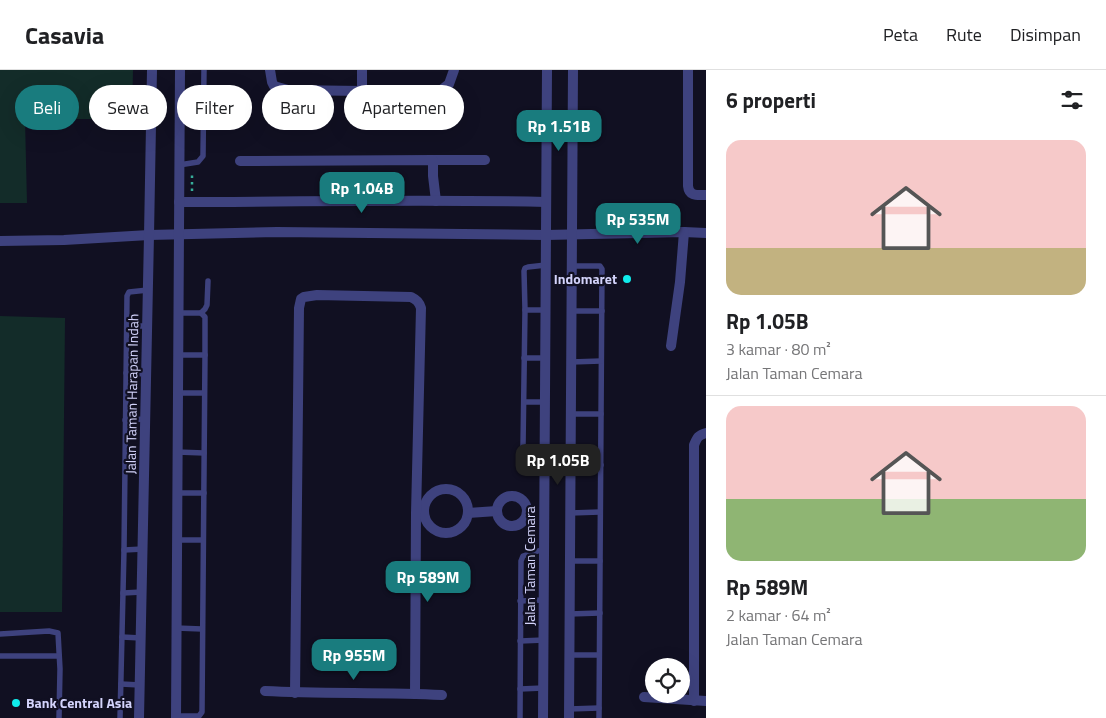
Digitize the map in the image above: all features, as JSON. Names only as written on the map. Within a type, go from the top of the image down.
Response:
[{"type":"street","name":"Jalan Taman Harapan Indah","points":[[139,718],[152,70]]},
{"type":"street","points":[[176,717],[180,70]]},
{"type":"street","points":[[270,70],[274,86],[288,90],[344,91]]},
{"type":"street","points":[[362,70],[362,85]]},
{"type":"street","points":[[448,85],[454,70]]},
{"type":"street","name":"Jalan Taman Cemara","points":[[543,718],[547,70]]},
{"type":"street","points":[[569,714],[573,70]]},
{"type":"street","points":[[688,70],[688,186],[690,193],[706,195]]},
{"type":"street","points":[[433,160],[436,200]]},
{"type":"street","points":[[240,161],[486,160]]},
{"type":"street","points":[[178,202],[436,200],[546,202]]},
{"type":"street","points":[[0,241],[277,232],[546,235],[706,233]]},
{"type":"street","points":[[671,346],[680,282],[684,232]]},
{"type":"street","points":[[296,693],[299,308],[301,299],[304,296],[317,295],[414,298],[421,308],[420,512],[415,694]]},
{"type":"street","points":[[694,701],[694,445],[697,437],[706,433]]},
{"type":"street","points":[[445,489],[454,491],[462,496],[468,513],[461,527],[447,533],[439,532],[432,528],[420,512],[429,497],[436,491],[445,489]]},
{"type":"street","points":[[509,496],[516,496],[521,499],[527,510],[526,516],[522,521],[512,526],[502,522],[497,511],[499,502],[509,496]]},
{"type":"street","points":[[527,510],[544,510]]},
{"type":"street","points":[[468,513],[497,511]]},
{"type":"street","points":[[265,691],[442,695]]},
{"type":"street","points":[[644,697],[706,701]]},
{"type":"lane","points":[[179,165],[198,162],[203,156],[204,70]]},
{"type":"lane","points":[[545,449],[527,449],[523,446],[524,271],[525,268],[546,260]]},
{"type":"lane","points":[[571,266],[601,266],[602,269],[599,718]]},
{"type":"lane","points":[[202,313],[207,306],[208,281]]},
{"type":"lane","points":[[120,718],[127,296],[129,292],[148,290]]},
{"type":"lane","points":[[525,310],[545,310]]},
{"type":"lane","points":[[571,311],[602,310]]},
{"type":"lane","points":[[178,313],[202,313]]},
{"type":"lane","points":[[176,717],[200,716],[202,712],[205,317],[202,313]]},
{"type":"lane","points":[[126,326],[148,326]]},
{"type":"lane","points":[[178,355],[205,355]]},
{"type":"lane","points":[[524,358],[545,358]]},
{"type":"lane","points":[[571,362],[601,361]]},
{"type":"lane","points":[[126,373],[147,374]]},
{"type":"lane","points":[[177,393],[204,393]]},
{"type":"lane","points":[[524,402],[545,402]]},
{"type":"lane","points":[[570,414],[601,414]]},
{"type":"lane","points":[[125,420],[146,419]]},
{"type":"lane","points":[[177,452],[204,453]]},
{"type":"lane","points":[[570,465],[601,465]]},
{"type":"lane","points":[[176,493],[204,494]]},
{"type":"lane","points":[[570,512],[600,512]]},
{"type":"lane","points":[[176,540],[203,540]]},
{"type":"lane","points":[[520,718],[521,560],[523,556],[544,549]]},
{"type":"lane","points":[[124,550],[143,550]]},
{"type":"lane","points":[[570,561],[600,561]]},
{"type":"lane","points":[[123,593],[142,592]]},
{"type":"lane","points":[[520,601],[544,600]]},
{"type":"lane","points":[[570,614],[600,613]]},
{"type":"lane","points":[[176,628],[202,629]]},
{"type":"lane","points":[[0,634],[49,631],[58,633],[59,718]]},
{"type":"lane","points":[[122,638],[141,638]]},
{"type":"lane","points":[[520,641],[544,640]]},
{"type":"lane","points":[[569,655],[599,655]]},
{"type":"lane","points":[[0,656],[59,656]]},
{"type":"lane","points":[[121,684],[140,685]]},
{"type":"lane","points":[[520,689],[543,688]]},
{"type":"lane","points":[[569,714],[599,708]]},
{"type":"green space","points":[[0,70],[133,70],[133,85],[89,85],[89,119],[79,119],[79,85],[15,85],[15,130],[25,130],[27,203],[0,203]]},
{"type":"green space","points":[[0,316],[65,318],[62,612],[0,612]]},
{"type":"place","name":"Indomaret","points":[[627,279]]},
{"type":"place","name":"Bank Central Asia","points":[[16,703]]}]
